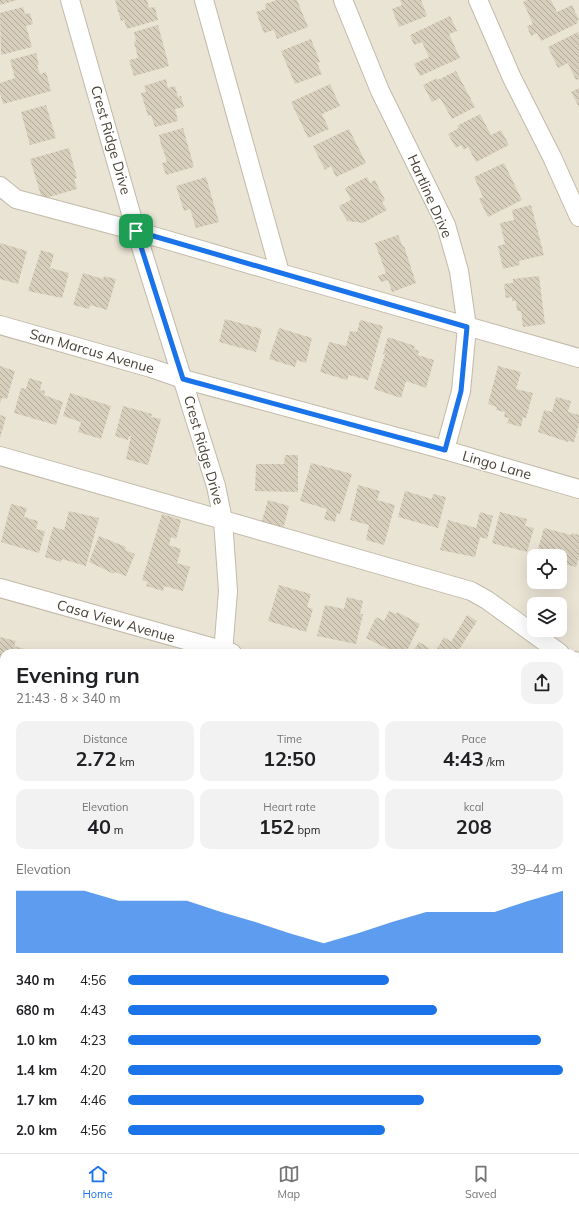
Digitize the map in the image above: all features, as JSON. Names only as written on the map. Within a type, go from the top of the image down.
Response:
[{"type":"street","name":"Crest Ridge Drive","points":[[70,0],[136,231],[216,486],[223,520],[228,591],[226,649]]},
{"type":"street","points":[[204,0],[280,273]]},
{"type":"street","name":"Hartline Drive","points":[[343,0],[380,91],[446,225],[459,271],[467,327],[461,391],[445,450]]},
{"type":"street","points":[[478,0],[512,78],[552,157],[579,217]]},
{"type":"street","points":[[0,186],[16,199],[136,231],[579,358]]},
{"type":"street","name":"San Marcus Avenue","points":[[0,325],[151,368],[183,379]]},
{"type":"street","name":"Lingo Lane","points":[[183,379],[445,450],[579,489]]},
{"type":"street","points":[[0,456],[471,591],[487,600],[554,649]]},
{"type":"street","name":"Casa View Avenue","points":[[0,588],[215,649]]},
{"type":"shaded area","points":[[0,0],[579,0],[579,649],[0,649]]},
{"type":"building","points":[[0,0],[17,0],[0,5]]},
{"type":"building","points":[[115,0],[147,0],[149,8],[155,7],[158,20],[127,29],[124,20],[121,21]]},
{"type":"building","points":[[277,0],[297,0],[308,27],[277,39],[274,30],[264,33],[256,12],[266,9],[265,4]]},
{"type":"building","points":[[400,0],[421,0],[427,16],[399,27],[392,9],[402,5]]},
{"type":"building","points":[[527,0],[551,0],[557,12],[572,5],[579,20],[577,21],[578,23],[541,41],[537,33],[531,36],[527,26],[533,24],[523,2]]},
{"type":"building","points":[[23,7],[25,14],[30,13],[33,24],[26,26],[32,47],[1,55],[0,13]]},
{"type":"building","points":[[450,16],[457,31],[449,34],[460,58],[420,76],[414,64],[429,57],[422,42],[414,45],[410,35]]},
{"type":"building","points":[[158,25],[169,66],[134,76],[129,60],[138,58],[134,42],[136,41],[134,32]]},
{"type":"building","points":[[578,32],[579,79],[576,80],[568,63],[558,68],[548,47]]},
{"type":"building","points":[[311,39],[320,62],[317,63],[322,74],[295,84],[281,51]]},
{"type":"building","points":[[36,53],[39,65],[37,65],[40,74],[46,72],[51,91],[3,104],[0,93],[0,83],[15,78],[10,60]]},
{"type":"building","points":[[456,71],[475,107],[452,119],[440,98],[432,102],[423,85],[437,78],[438,80]]},
{"type":"building","points":[[166,79],[168,88],[175,86],[178,97],[181,96],[184,107],[175,109],[178,121],[155,127],[151,115],[148,116],[141,93],[146,92],[144,86]]},
{"type":"building","points":[[330,84],[340,106],[322,114],[329,129],[308,138],[291,102]]},
{"type":"building","points":[[579,88],[579,107],[571,92]]},
{"type":"building","points":[[46,105],[56,138],[30,145],[21,112]]},
{"type":"building","points":[[480,114],[491,135],[501,130],[509,145],[476,162],[468,147],[464,150],[461,145],[456,148],[448,134],[459,128],[457,126]]},
{"type":"building","points":[[183,128],[194,167],[166,175],[162,163],[167,162],[159,135]]},
{"type":"building","points":[[349,129],[366,163],[336,177],[331,166],[325,170],[313,146]]},
{"type":"building","points":[[69,148],[77,178],[74,179],[77,189],[42,199],[30,159]]},
{"type":"building","points":[[504,163],[522,200],[488,217],[479,199],[483,197],[474,177]]},
{"type":"building","points":[[206,177],[219,222],[196,228],[190,209],[184,211],[176,186]]},
{"type":"building","points":[[367,177],[370,183],[375,180],[385,200],[382,202],[387,210],[363,223],[347,221],[339,206],[351,200],[345,188]]},
{"type":"building","points":[[531,205],[544,255],[519,261],[520,265],[503,269],[498,246],[505,244],[500,223],[514,220],[512,210]]},
{"type":"building","points":[[398,235],[403,247],[404,246],[416,283],[392,292],[388,280],[381,282],[378,276],[386,273],[375,243]]},
{"type":"building","points":[[0,243],[27,251],[18,284],[0,279]]},
{"type":"building","points":[[41,250],[54,254],[50,268],[69,273],[62,298],[28,291]]},
{"type":"building","points":[[83,273],[103,279],[104,276],[116,279],[107,310],[90,305],[89,309],[73,305]]},
{"type":"building","points":[[539,276],[545,324],[523,327],[521,311],[517,311],[516,301],[512,301],[512,297],[506,298],[504,284],[513,283],[513,279]]},
{"type":"building","points":[[225,319],[262,329],[256,352],[219,342]]},
{"type":"building","points":[[360,320],[383,326],[368,380],[349,375],[347,380],[320,372],[329,342],[346,346],[350,331],[357,332]]},
{"type":"building","points":[[279,328],[312,338],[306,363],[297,360],[295,367],[269,359]]},
{"type":"building","points":[[388,337],[415,346],[414,349],[419,351],[418,355],[434,360],[426,388],[406,381],[401,398],[374,389],[385,354],[383,354]]},
{"type":"building","points":[[0,366],[15,371],[7,399],[2,398],[0,403]]},
{"type":"building","points":[[498,366],[521,372],[516,389],[533,393],[526,418],[523,417],[521,427],[507,423],[509,418],[504,417],[505,412],[496,410],[497,407],[488,404]]},
{"type":"building","points":[[29,378],[42,382],[40,390],[45,391],[44,395],[63,402],[56,425],[14,413],[21,388],[26,389]]},
{"type":"building","points":[[70,393],[111,406],[101,439],[78,432],[81,422],[63,416]]},
{"type":"building","points":[[556,397],[571,401],[568,412],[579,415],[579,424],[574,442],[568,442],[538,432],[544,410],[552,412]]},
{"type":"building","points":[[123,406],[152,414],[151,417],[161,419],[148,465],[126,459],[131,436],[129,436],[128,440],[115,436]]},
{"type":"building","points":[[0,415],[6,417],[0,438]]},
{"type":"building","points":[[285,455],[298,455],[298,492],[255,491],[256,464],[284,464]]},
{"type":"building","points":[[311,463],[352,474],[340,514],[337,513],[335,522],[324,519],[327,509],[300,501]]},
{"type":"building","points":[[358,485],[380,491],[377,500],[395,505],[384,545],[366,540],[369,525],[350,520]]},
{"type":"building","points":[[405,491],[432,499],[433,494],[446,497],[438,528],[398,517]]},
{"type":"building","points":[[268,500],[289,506],[283,530],[261,524]]},
{"type":"building","points":[[11,504],[27,508],[24,517],[38,521],[36,529],[45,531],[39,553],[1,542]]},
{"type":"building","points":[[69,511],[99,518],[86,566],[62,559],[61,562],[45,557],[53,527],[64,530]]},
{"type":"building","points":[[480,512],[493,516],[487,539],[480,537],[475,557],[440,550],[448,520],[476,528]]},
{"type":"building","points":[[500,512],[527,519],[525,526],[534,528],[527,552],[492,543]]},
{"type":"building","points":[[162,514],[181,520],[176,539],[171,537],[169,545],[181,549],[177,563],[190,567],[183,591],[164,586],[163,591],[146,586],[148,582],[142,580]]},
{"type":"building","points":[[544,528],[571,535],[572,533],[579,535],[579,557],[576,567],[567,565],[567,549],[538,549]]},
{"type":"building","points":[[99,536],[126,547],[125,550],[135,554],[126,576],[115,572],[114,574],[89,562]]},
{"type":"building","points":[[279,585],[311,594],[307,607],[313,609],[306,632],[268,621]]},
{"type":"building","points":[[347,597],[363,601],[360,614],[363,614],[356,644],[317,636],[325,605],[344,609]]},
{"type":"building","points":[[389,611],[396,614],[397,612],[420,624],[408,649],[388,649],[366,638],[376,617],[384,621]]},
{"type":"building","points":[[467,615],[477,621],[460,649],[437,649],[444,637],[451,642]]},
{"type":"building","points":[[0,637],[16,641],[14,646],[25,649],[0,649]]},
{"type":"building","points":[[419,642],[430,649],[415,649]]},
{"type":"route","points":[[136,231],[467,327],[461,391],[445,450],[183,379],[136,231]]}]
